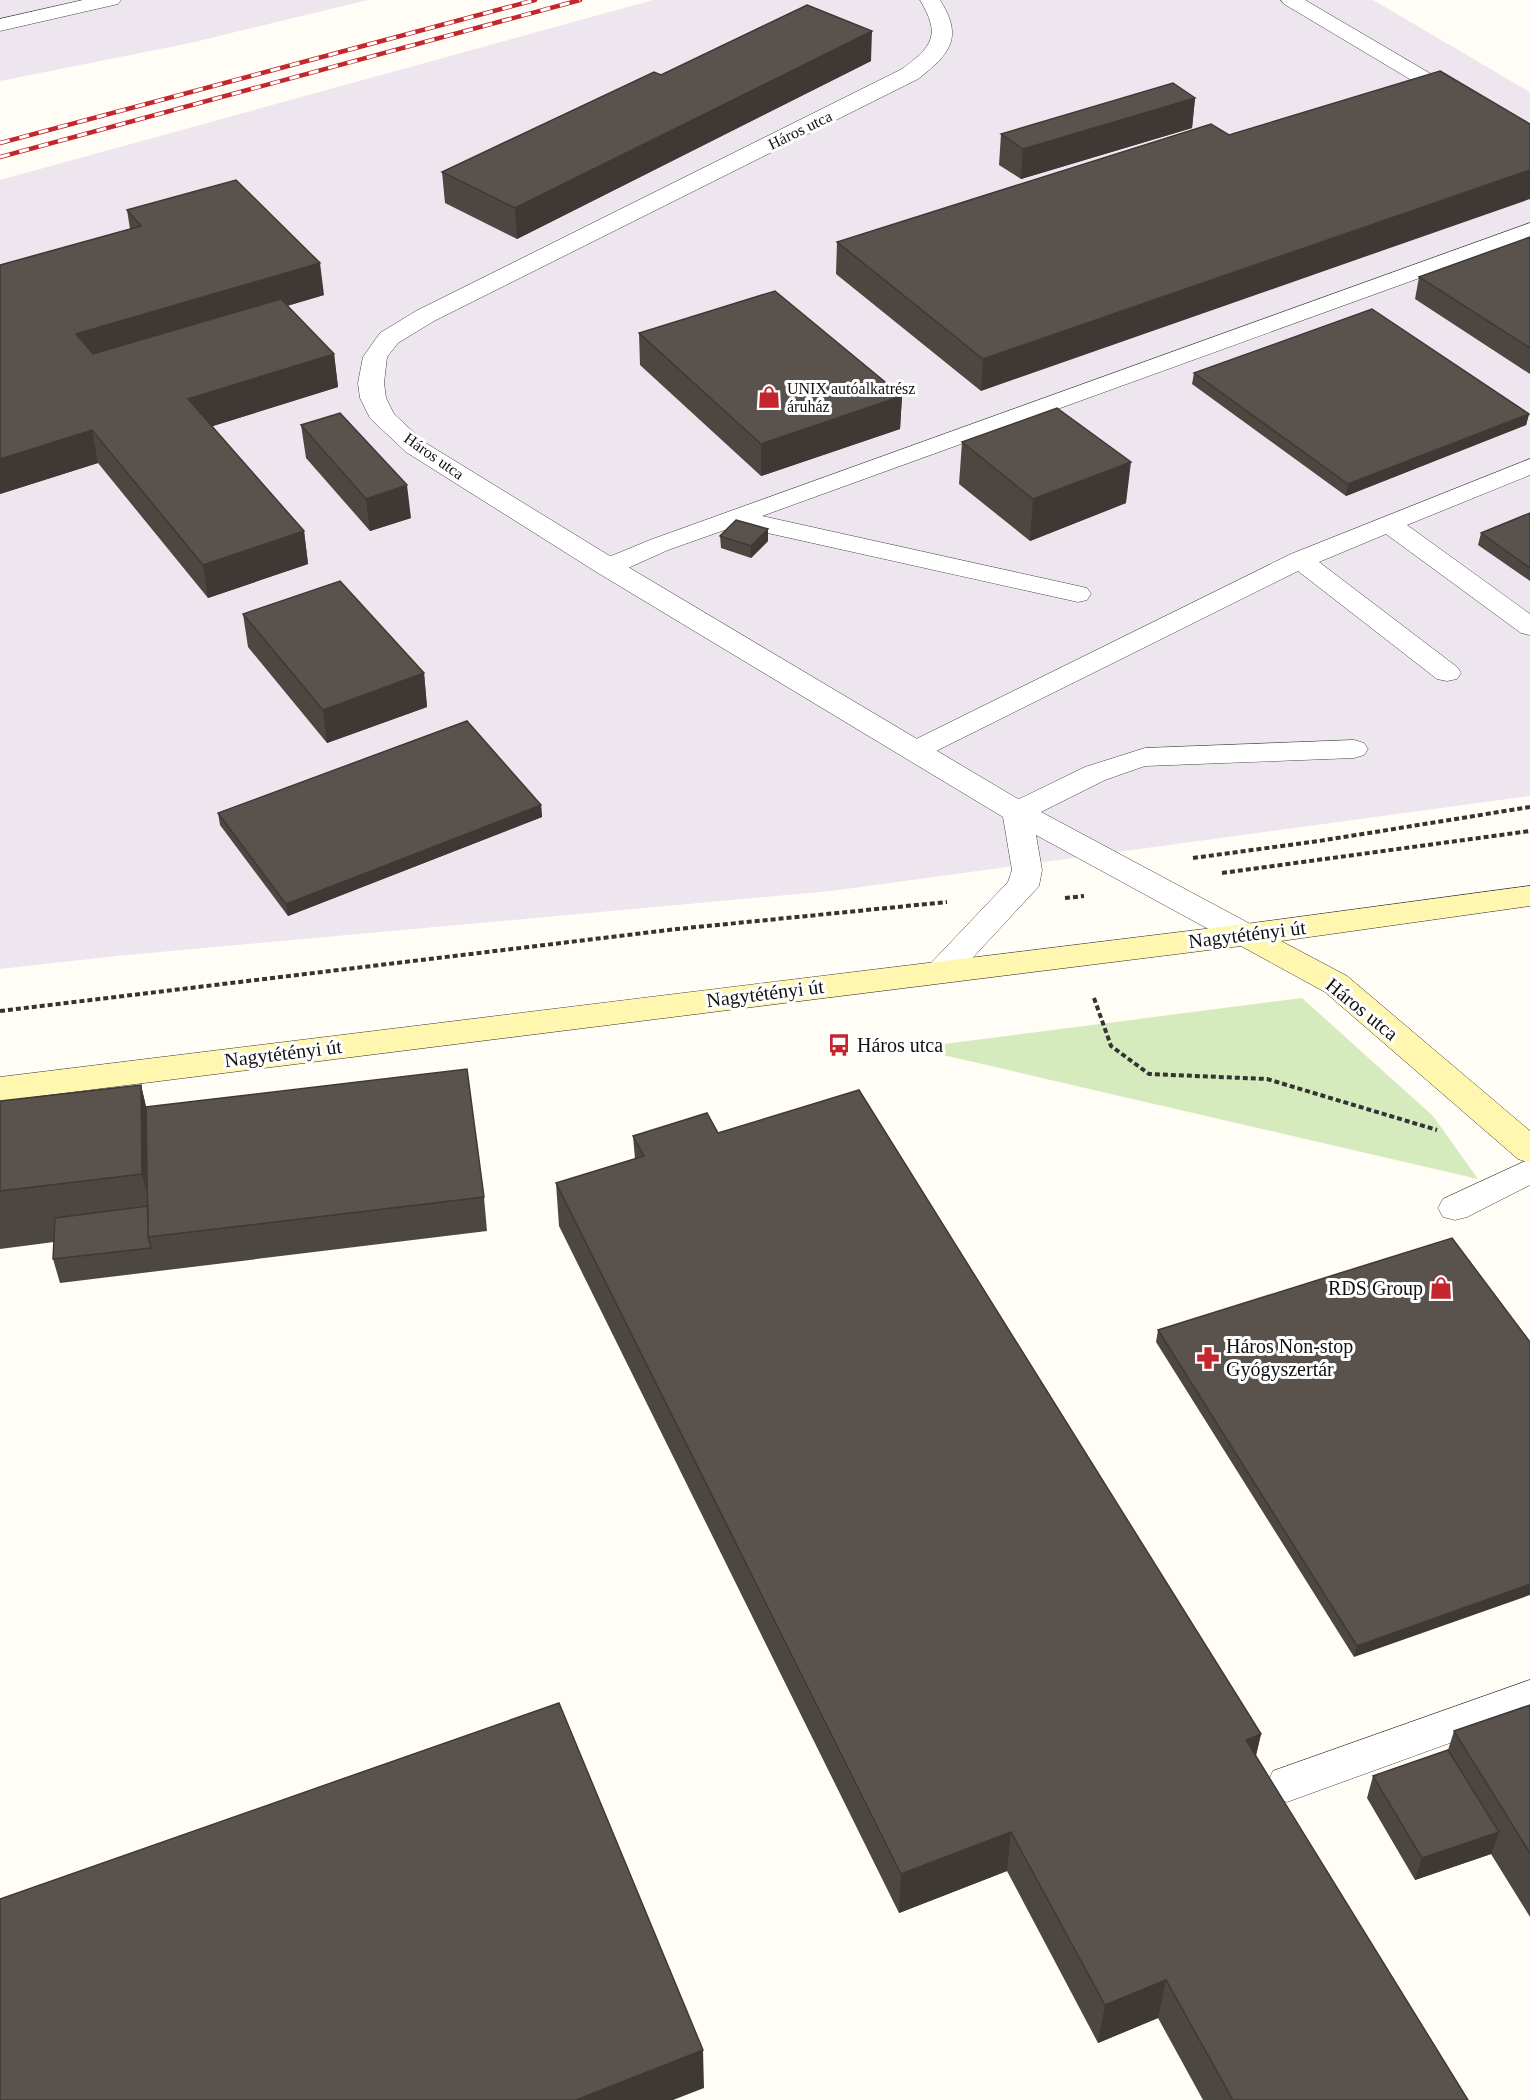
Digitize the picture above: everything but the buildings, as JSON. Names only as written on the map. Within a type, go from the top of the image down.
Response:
[{"type":"main road","name":"Nagytétényi út","points":[[0,1089],[1245,935],[1530,896]]},
{"type":"main road","name":"Háros utca","points":[[1245,935],[1336,984],[1530,1150]]},
{"type":"street","points":[[0,25],[111,0]]},
{"type":"street","name":"Háros utca","points":[[930,0],[941,15],[944,29],[941,45],[930,59],[910,74],[425,316],[389,338],[375,357],[371,383],[374,398],[383,418],[416,447],[608,567],[1017,812],[1245,935]]},
{"type":"street","points":[[942,971],[1023,886],[1027,870],[1017,812]]},
{"type":"lane","points":[[1291,0],[1530,141]]},
{"type":"lane","points":[[608,567],[659,545],[1530,230]]},
{"type":"lane","points":[[914,751],[1300,560],[1530,466]]},
{"type":"lane","points":[[735,518],[1078,594]]},
{"type":"lane","points":[[1388,523],[1530,627]]},
{"type":"lane","points":[[1300,560],[1448,673]]},
{"type":"lane","points":[[1017,812],[1101,770],[1144,757],[1354,748]]},
{"type":"lane","points":[[1455,1208],[1530,1171]]},
{"type":"lane","points":[[1287,1784],[1530,1697]]},
{"type":"path","points":[[1141,879],[1173,861],[1221,852],[1318,841],[1530,807]]},
{"type":"path","points":[[0,1011],[870,908],[950,902],[1007,905],[1081,896],[1141,879],[1530,831]]},
{"type":"path","points":[[1094,998],[1111,1047],[1149,1074],[1267,1079],[1438,1131]]},
{"type":"shaded area","points":[[0,0],[368,0],[190,43],[0,81]]},
{"type":"shaded area","points":[[653,0],[1373,0],[1530,92],[1530,796],[831,891],[117,956],[0,969],[0,180]]},
{"type":"green space","points":[[1302,998],[1433,1116],[1478,1179],[913,1048]]},
{"type":"railway","points":[[0,143],[535,0]]},
{"type":"railway","points":[[0,157],[580,0]]},
{"type":"place","name":"UNIX autóalkatrész áruház","points":[[769,397]]},
{"type":"place","name":"Háros utca","points":[[839,1045]]},
{"type":"place","name":"RDS Group","points":[[1441,1288]]},
{"type":"place","name":"Háros Non-stop Gyógyszertár","points":[[1208,1358]]}]
